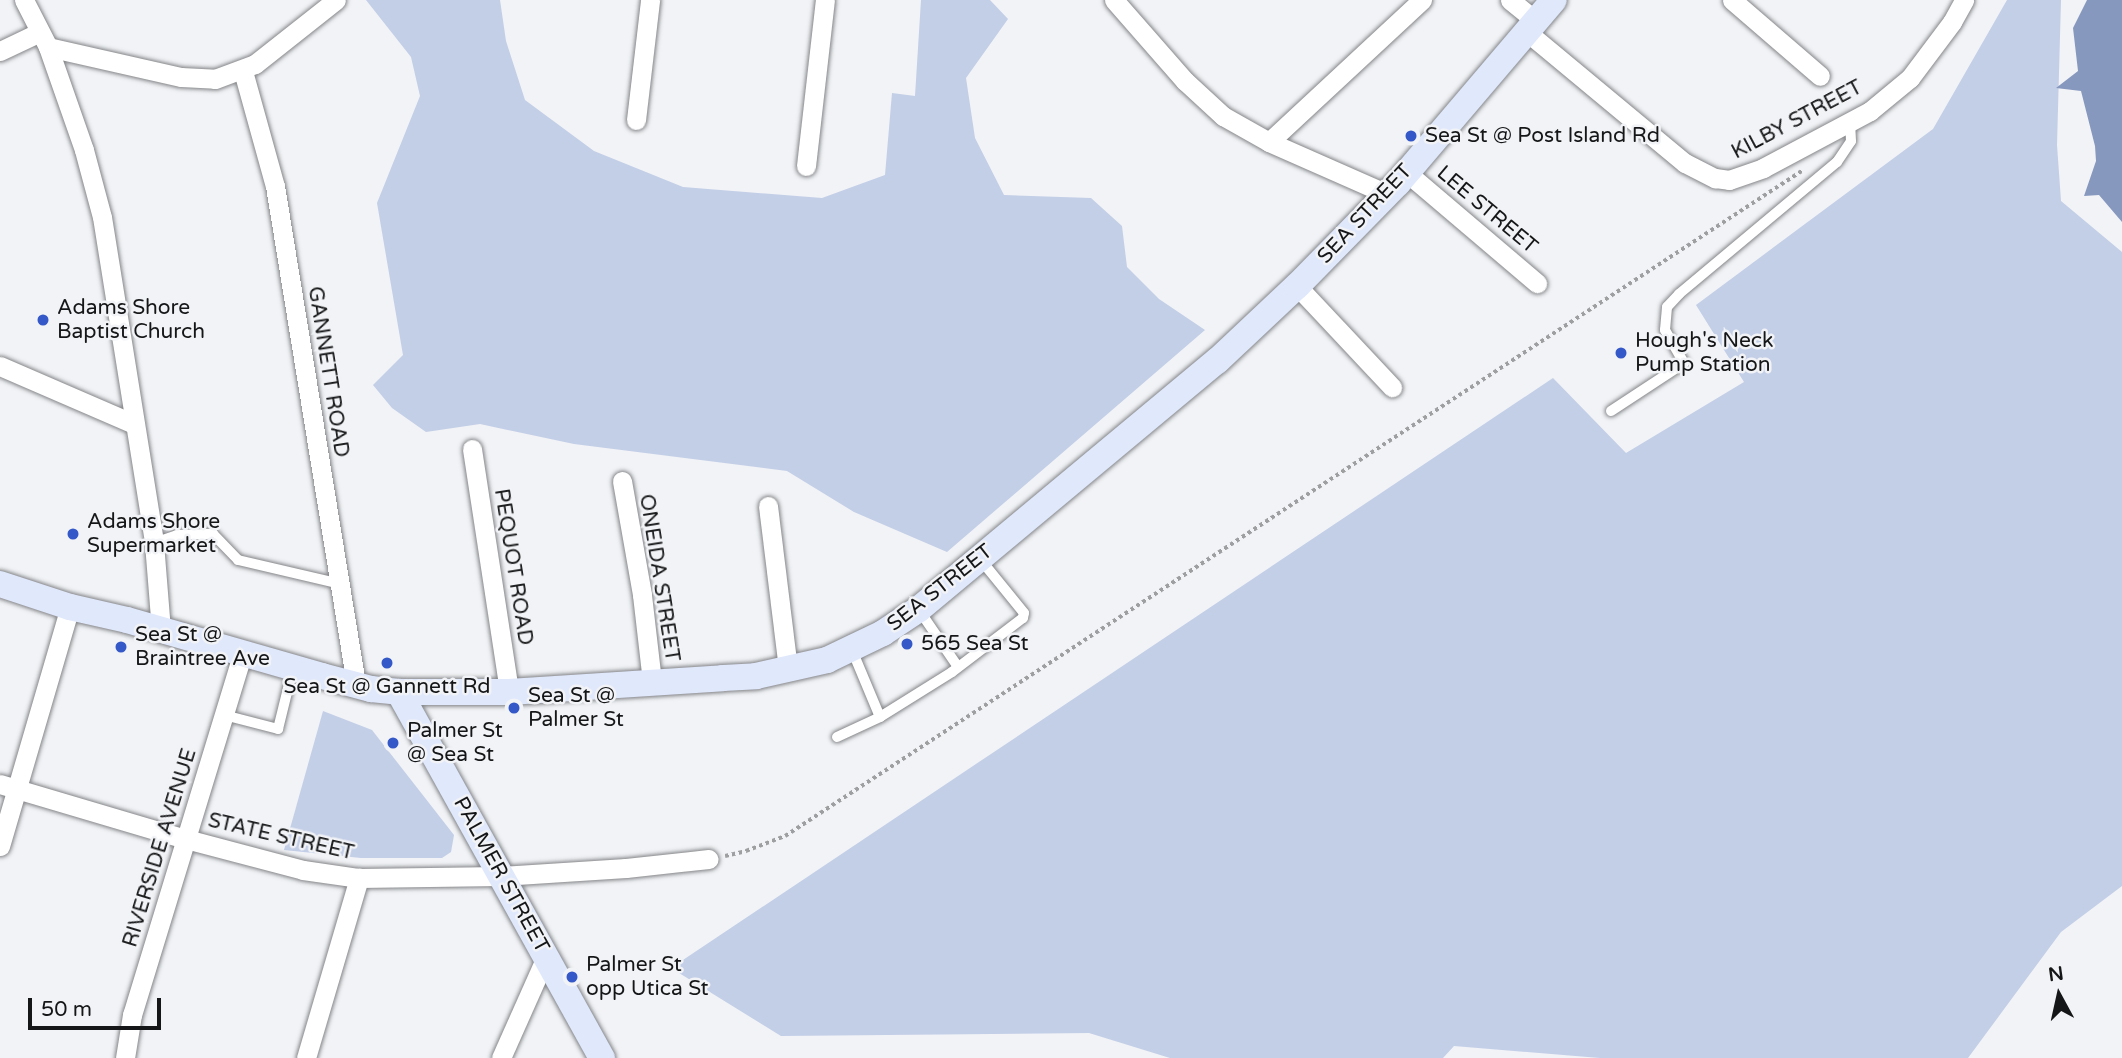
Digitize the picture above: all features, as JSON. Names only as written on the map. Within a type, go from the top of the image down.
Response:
[{"type":"main road","name":"SEA STREET","points":[[0,584],[69,607],[293,668],[399,692],[509,692],[745,677],[788,669],[851,649],[919,610],[1217,361],[1297,286],[1387,194],[1554,0]]},
{"type":"main road","name":"PALMER STREET","points":[[399,692],[601,1058]]},
{"type":"street","points":[[24,0],[44,40],[84,150],[102,217],[154,543],[161,630]]},
{"type":"street","points":[[0,51],[44,40],[204,80],[226,77],[243,71],[336,0]]},
{"type":"street","points":[[636,120],[650,0]]},
{"type":"street","points":[[806,166],[825,0]]},
{"type":"street","points":[[1114,0],[1185,81],[1223,116],[1269,142],[1387,194]]},
{"type":"street","points":[[1269,142],[1422,0]]},
{"type":"street","name":"KILBY STREET","points":[[1510,0],[1532,26],[1670,152],[1715,178],[1742,177],[1870,111],[1910,78],[1952,22],[1964,0]]},
{"type":"street","points":[[1732,0],[1820,76]]},
{"type":"street","name":"GANNETT ROAD","points":[[243,71],[275,186],[356,684]]},
{"type":"street","name":"LEE STREET","points":[[1406,172],[1537,284]]},
{"type":"street","points":[[1297,286],[1392,387]]},
{"type":"street","points":[[0,366],[134,424]]},
{"type":"street","name":"PEQUOT ROAD","points":[[472,449],[509,692]]},
{"type":"street","name":"ONEIDA STREET","points":[[622,481],[642,595],[652,682]]},
{"type":"street","points":[[768,506],[788,669]]},
{"type":"street","points":[[0,846],[9,786],[69,607]]},
{"type":"street","name":"RIVERSIDE AVENUE","points":[[125,1058],[132,1015],[243,653]]},
{"type":"street","name":"STATE STREET","points":[[9,786],[186,839],[303,870],[359,878],[501,876],[626,869],[709,859]]},
{"type":"street","points":[[306,1058],[359,878]]},
{"type":"street","points":[[501,1058],[546,957]]},
{"type":"lane","points":[[1611,411],[1685,363],[1665,330],[1665,319],[1672,300],[1837,162],[1851,141],[1850,123]]},
{"type":"lane","points":[[154,543],[177,536],[213,534],[238,560],[340,584]]},
{"type":"lane","points":[[837,737],[880,718],[958,667],[1023,618],[1024,613],[980,558]]},
{"type":"lane","points":[[919,610],[958,667]]},
{"type":"lane","points":[[851,649],[880,718]]},
{"type":"lane","points":[[225,715],[278,729],[293,668]]},
{"type":"path","points":[[709,859],[746,851],[785,836],[1812,165]]},
{"type":"shaded area","points":[[366,0],[500,0],[506,41],[525,100],[594,151],[683,187],[822,198],[885,175],[892,93],[915,96],[921,0],[990,0],[1008,19],[966,78],[975,138],[1004,195],[1091,198],[1122,226],[1127,267],[1159,299],[1205,330],[947,552],[854,512],[787,471],[574,444],[480,424],[426,432],[392,408],[373,385],[403,355],[377,203],[420,96],[411,57]]},
{"type":"shaded area","points":[[2007,0],[2061,0],[2057,145],[2061,201],[2122,252],[2122,886],[2061,932],[1968,1058],[1600,1058],[1454,1046],[1443,1058],[1170,1058],[1089,1033],[781,1036],[671,968],[1553,378],[1626,453],[1744,382],[1696,305],[1933,129]]},
{"type":"shaded area","points":[[2087,0],[2122,0],[2122,222],[2099,195],[2084,196],[2096,161],[2095,146],[2081,91],[2056,88],[2078,71],[2073,28]]},
{"type":"shaded area","points":[[323,711],[372,730],[454,835],[451,852],[442,858],[361,858],[284,850]]},
{"type":"place","name":"Sea St @ Post Island Rd","points":[[1411,136]]},
{"type":"place","name":"Adams Shore Baptist Church","points":[[43,320]]},
{"type":"place","name":"Hough's Neck Pump Station","points":[[1621,353]]},
{"type":"place","name":"Adams Shore Supermarket","points":[[73,534]]},
{"type":"place","name":"565 Sea St","points":[[907,644]]},
{"type":"place","name":"Sea St @ Braintree Ave","points":[[121,647]]},
{"type":"place","name":"Sea St @ Gannett Rd","points":[[387,663]]},
{"type":"place","name":"Sea St @ Palmer St","points":[[514,708]]},
{"type":"place","name":"Palmer St @ Sea St","points":[[393,743]]},
{"type":"place","name":"Palmer St opp Utica St","points":[[572,977]]}]
